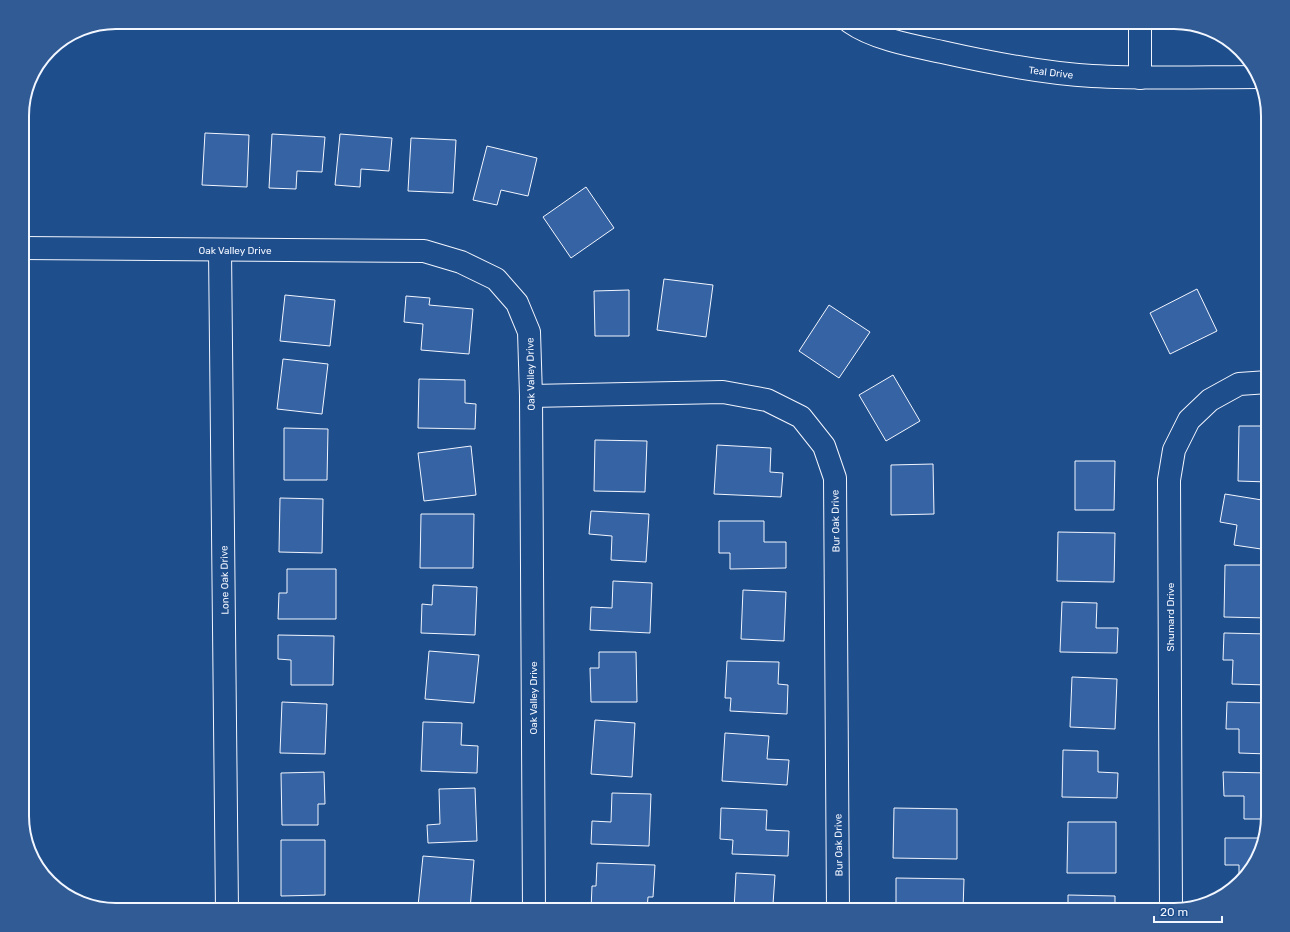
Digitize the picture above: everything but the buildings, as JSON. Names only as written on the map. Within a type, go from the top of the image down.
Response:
[{"type":"street","name":"Teal Drive","points":[[860,29],[907,45],[984,62],[1039,71],[1090,76],[1140,78],[1251,77]]},
{"type":"street","points":[[1140,29],[1140,78]]},
{"type":"street","name":"Oak Valley Drive","points":[[29,248],[424,251],[461,262],[496,278],[517,303],[529,332],[531,396],[534,903]]},
{"type":"street","name":"Lone Oak Drive","points":[[220,250],[227,903]]},
{"type":"street","name":"Shumard Drive","points":[[1171,903],[1169,480],[1174,450],[1189,420],[1210,400],[1239,384],[1261,382]]},
{"type":"street","name":"Bur Oak Drive","points":[[531,396],[723,392],[767,400],[801,418],[824,446],[835,478],[838,903]]}]
